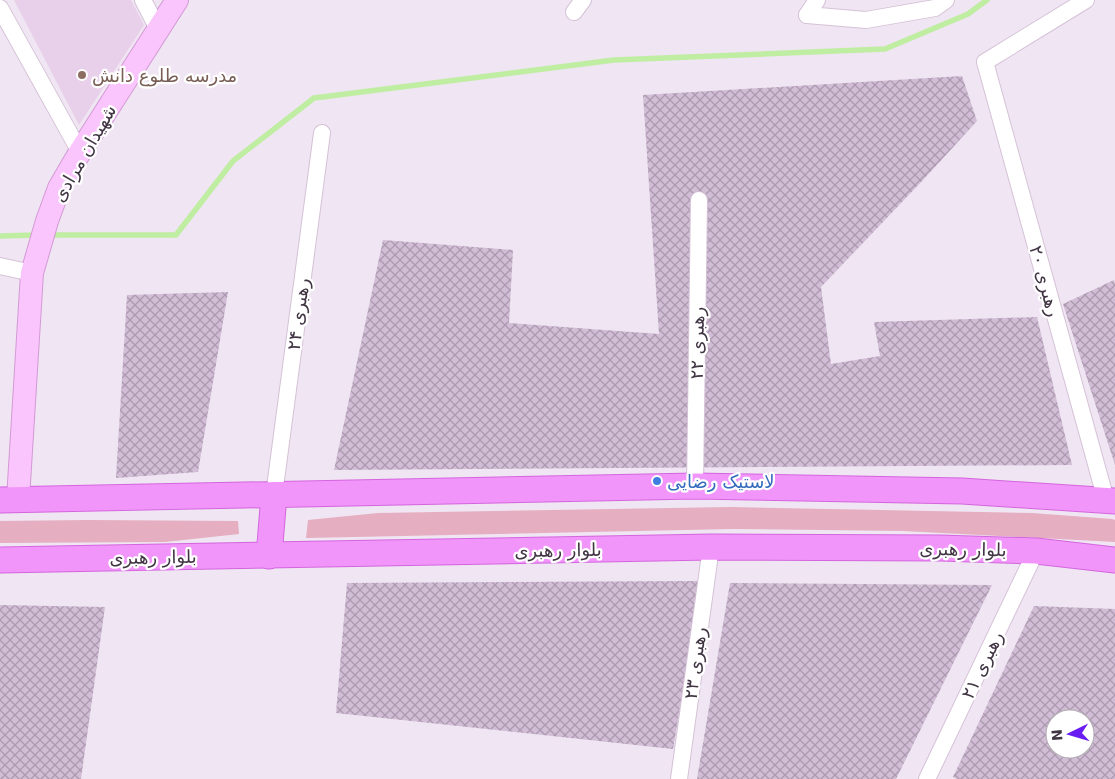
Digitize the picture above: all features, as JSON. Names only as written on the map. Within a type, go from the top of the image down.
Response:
[{"type":"main road","points":[[9,500],[695,486],[962,491],[1110,500]]},
{"type":"main road","points":[[269,556],[274,494]]},
{"type":"main road","name":"بلوار رهبری","points":[[0,560],[711,547],[940,548],[1036,551],[1115,560]]},
{"type":"street","points":[[143,0],[159,31]]},
{"type":"street","name":"شهیدان مرادی","points":[[9,500],[32,273],[59,188],[177,0]]},
{"type":"street","points":[[818,0],[807,15],[866,20],[935,8],[946,0]]},
{"type":"street","name":"رهبری ۲۰","points":[[1086,0],[985,62],[1110,500]]},
{"type":"street","points":[[0,8],[80,152]]},
{"type":"street","name":"رهبری ۲۴","points":[[274,494],[322,133]]},
{"type":"street","name":"رهبری ۲۲","points":[[695,486],[699,200]]},
{"type":"street","points":[[0,266],[32,273]]},
{"type":"street","name":"رهبری ۲۳","points":[[679,779],[711,547]]},
{"type":"street","name":"رهبری ۲۱","points":[[927,779],[1036,551]]},
{"type":"shaded area","name":"مدرسه طلوع دانش","points":[[14,0],[131,0],[144,25],[79,125]]},
{"type":"shaded area","points":[[730,507],[1032,513],[1112,519],[1115,520],[1115,542],[903,531],[733,529],[306,538],[308,520],[378,513]]},
{"type":"shaded area","points":[[0,521],[238,521],[239,534],[165,542],[0,543]]},
{"type":"building","points":[[962,76],[977,121],[821,287],[831,364],[880,356],[874,322],[1037,317],[1072,465],[334,470],[383,240],[513,250],[509,323],[659,334],[643,95]]},
{"type":"building","points":[[1114,280],[1115,284],[1115,465],[1063,304]]},
{"type":"building","points":[[228,292],[198,472],[116,478],[127,295]]},
{"type":"building","points":[[702,581],[673,749],[336,713],[347,583]]},
{"type":"building","points":[[730,583],[992,585],[896,779],[697,779]]},
{"type":"building","points":[[0,605],[105,607],[81,779],[0,779]]},
{"type":"building","points":[[1034,606],[1115,609],[1115,779],[957,779],[953,777]]},
{"type":"waterway","points":[[49,235],[176,235],[233,161],[314,98],[614,60],[885,49],[968,14],[987,0]]},
{"type":"waterway","points":[[0,236],[37,235]]},
{"type":"place","name":"مدرسه طلوع دانش","points":[[82,75]]},
{"type":"place","name":"لاستیک رضایی","points":[[657,481]]}]
